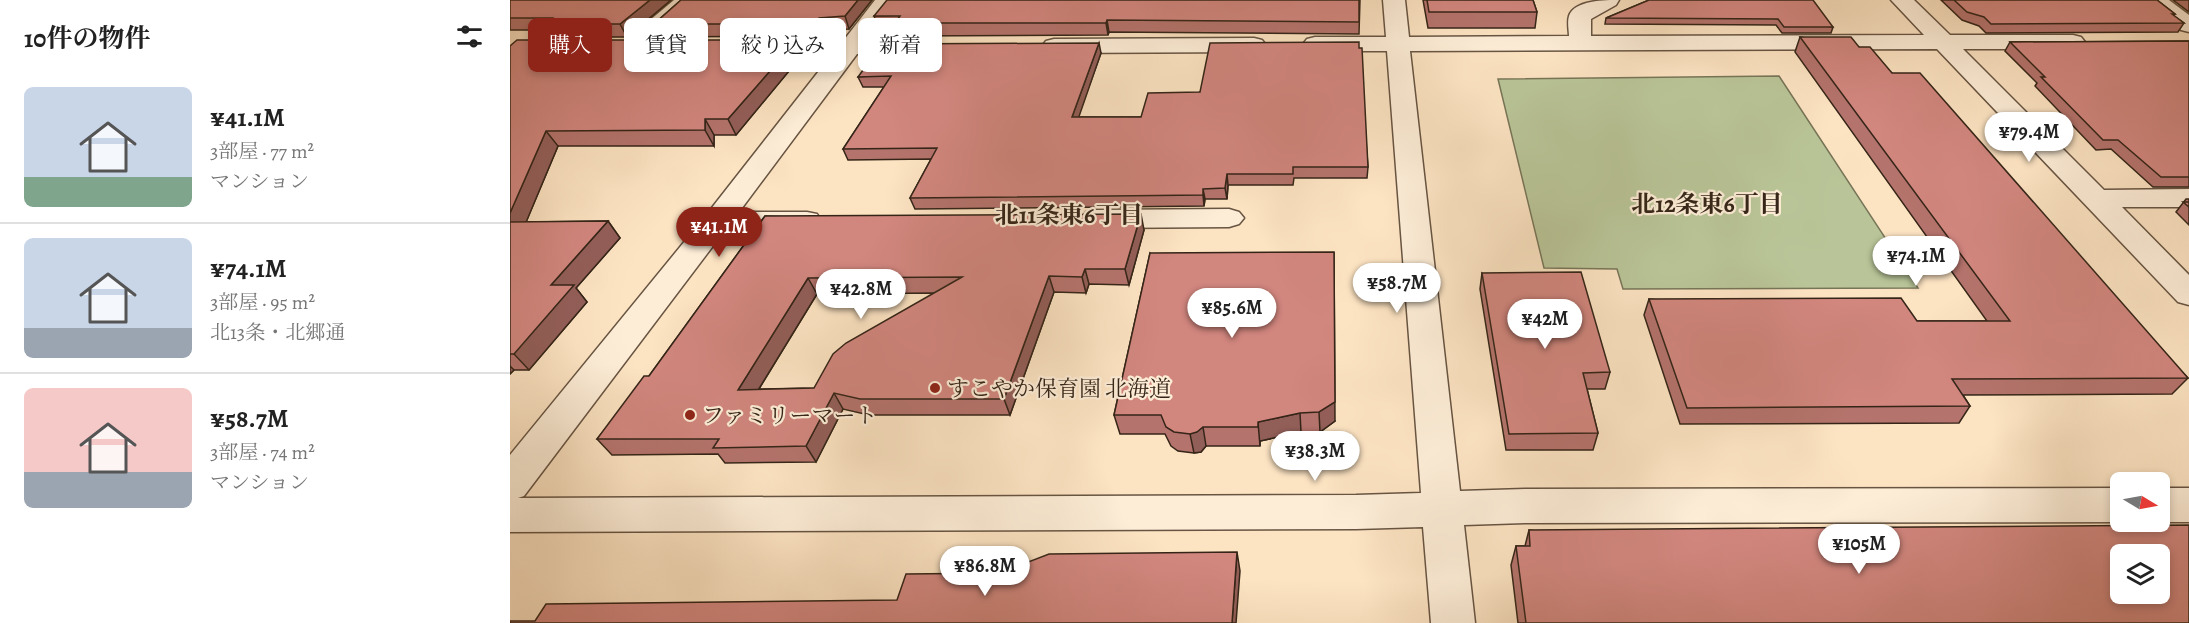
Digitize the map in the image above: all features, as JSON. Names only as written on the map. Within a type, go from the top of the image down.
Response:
[{"type":"street","points":[[666,18],[687,0]]},
{"type":"street","points":[[510,484],[717,221],[886,0]]},
{"type":"street","points":[[1394,0],[1440,509],[1453,623]]},
{"type":"street","points":[[1580,42],[1580,16],[1608,0]]},
{"type":"street","points":[[1902,0],[2189,294]]},
{"type":"street","points":[[2155,0],[2185,36]]},
{"type":"street","points":[[1030,46],[1580,42],[2096,42]]},
{"type":"street","points":[[846,47],[947,46]]},
{"type":"street","points":[[2096,199],[2189,198]]},
{"type":"street","points":[[1064,219],[1229,218]]},
{"type":"street","points":[[717,221],[829,220]]},
{"type":"street","points":[[510,515],[1356,512],[1537,506],[2110,505]]},
{"type":"street","points":[[2170,505],[2189,505]]},
{"type":"green space","points":[[1779,76],[1918,288],[1623,289],[1617,269],[1544,268],[1498,79]]},
{"type":"building","points":[[510,0],[650,0],[628,18],[624,18],[620,24],[612,24],[612,18],[510,18]]},
{"type":"building","points":[[681,0],[858,0],[845,16],[720,18],[720,24],[708,24],[708,18],[661,18]]},
{"type":"building","points":[[887,0],[1359,0],[1359,22],[1107,20],[1106,23],[942,23],[942,18],[874,16]]},
{"type":"building","points":[[1427,0],[1533,0],[1537,12],[1429,12]]},
{"type":"building","points":[[1649,0],[1813,0],[1833,27],[1784,27],[1778,19],[1606,18]]},
{"type":"building","points":[[1954,0],[2157,0],[2184,23],[1991,24],[1984,17],[1967,12]]},
{"type":"building","points":[[1800,37],[1851,37],[1859,47],[1870,47],[1892,73],[1920,73],[2188,378],[1952,379],[1970,406],[1687,408],[1649,299],[1901,298],[1917,321],[2010,321]]},
{"type":"building","points":[[517,40],[528,40],[528,72],[612,72],[612,40],[624,40],[624,72],[708,72],[708,40],[720,40],[720,72],[769,72],[728,119],[705,119],[705,130],[546,131],[510,213],[510,46]]},
{"type":"building","points":[[2189,41],[2189,177],[2161,177],[2118,140],[2103,140],[2010,42]]},
{"type":"building","points":[[1359,42],[1359,48],[1362,48],[1368,167],[1293,167],[1293,174],[1227,174],[1225,188],[1203,189],[1203,195],[910,198],[937,148],[843,149],[891,76],[858,77],[862,72],[942,72],[942,44],[1099,43],[1072,117],[1141,117],[1148,93],[1200,92],[1210,43]]},
{"type":"building","points":[[1141,214],[1125,269],[1085,269],[1082,277],[1049,276],[1004,399],[860,399],[834,393],[806,446],[713,448],[719,439],[597,439],[644,376],[649,376],[765,216]],"holes":[[[962,277],[846,343],[833,354],[814,388],[738,390],[808,278]]]},
{"type":"building","points":[[608,221],[551,285],[574,285],[514,354],[510,354],[510,222]]},
{"type":"building","points":[[1334,252],[1335,402],[1319,412],[1300,413],[1258,422],[1258,427],[1203,427],[1190,434],[1174,432],[1166,427],[1161,415],[1114,415],[1150,253]]},
{"type":"building","points":[[1581,272],[1610,372],[1583,373],[1598,433],[1509,434],[1482,273]]},
{"type":"building","points":[[2170,525],[2189,525],[2189,623],[1526,623],[1516,546],[1530,546],[1529,530],[2110,526],[2110,532],[2170,532]]},
{"type":"building","points":[[1237,552],[1232,623],[510,623],[510,621],[535,621],[546,604],[897,600],[906,574],[1000,573],[1049,554]]},
{"type":"place","name":"すこやか保育園 北海道","points":[[935,388]]},
{"type":"place","name":"ファミリーマート","points":[[690,415]]},
{"type":"district","name":"北12条東6丁目","points":[[1707,204]]},
{"type":"district","name":"北11条東6丁目","points":[[1069,215]]}]
